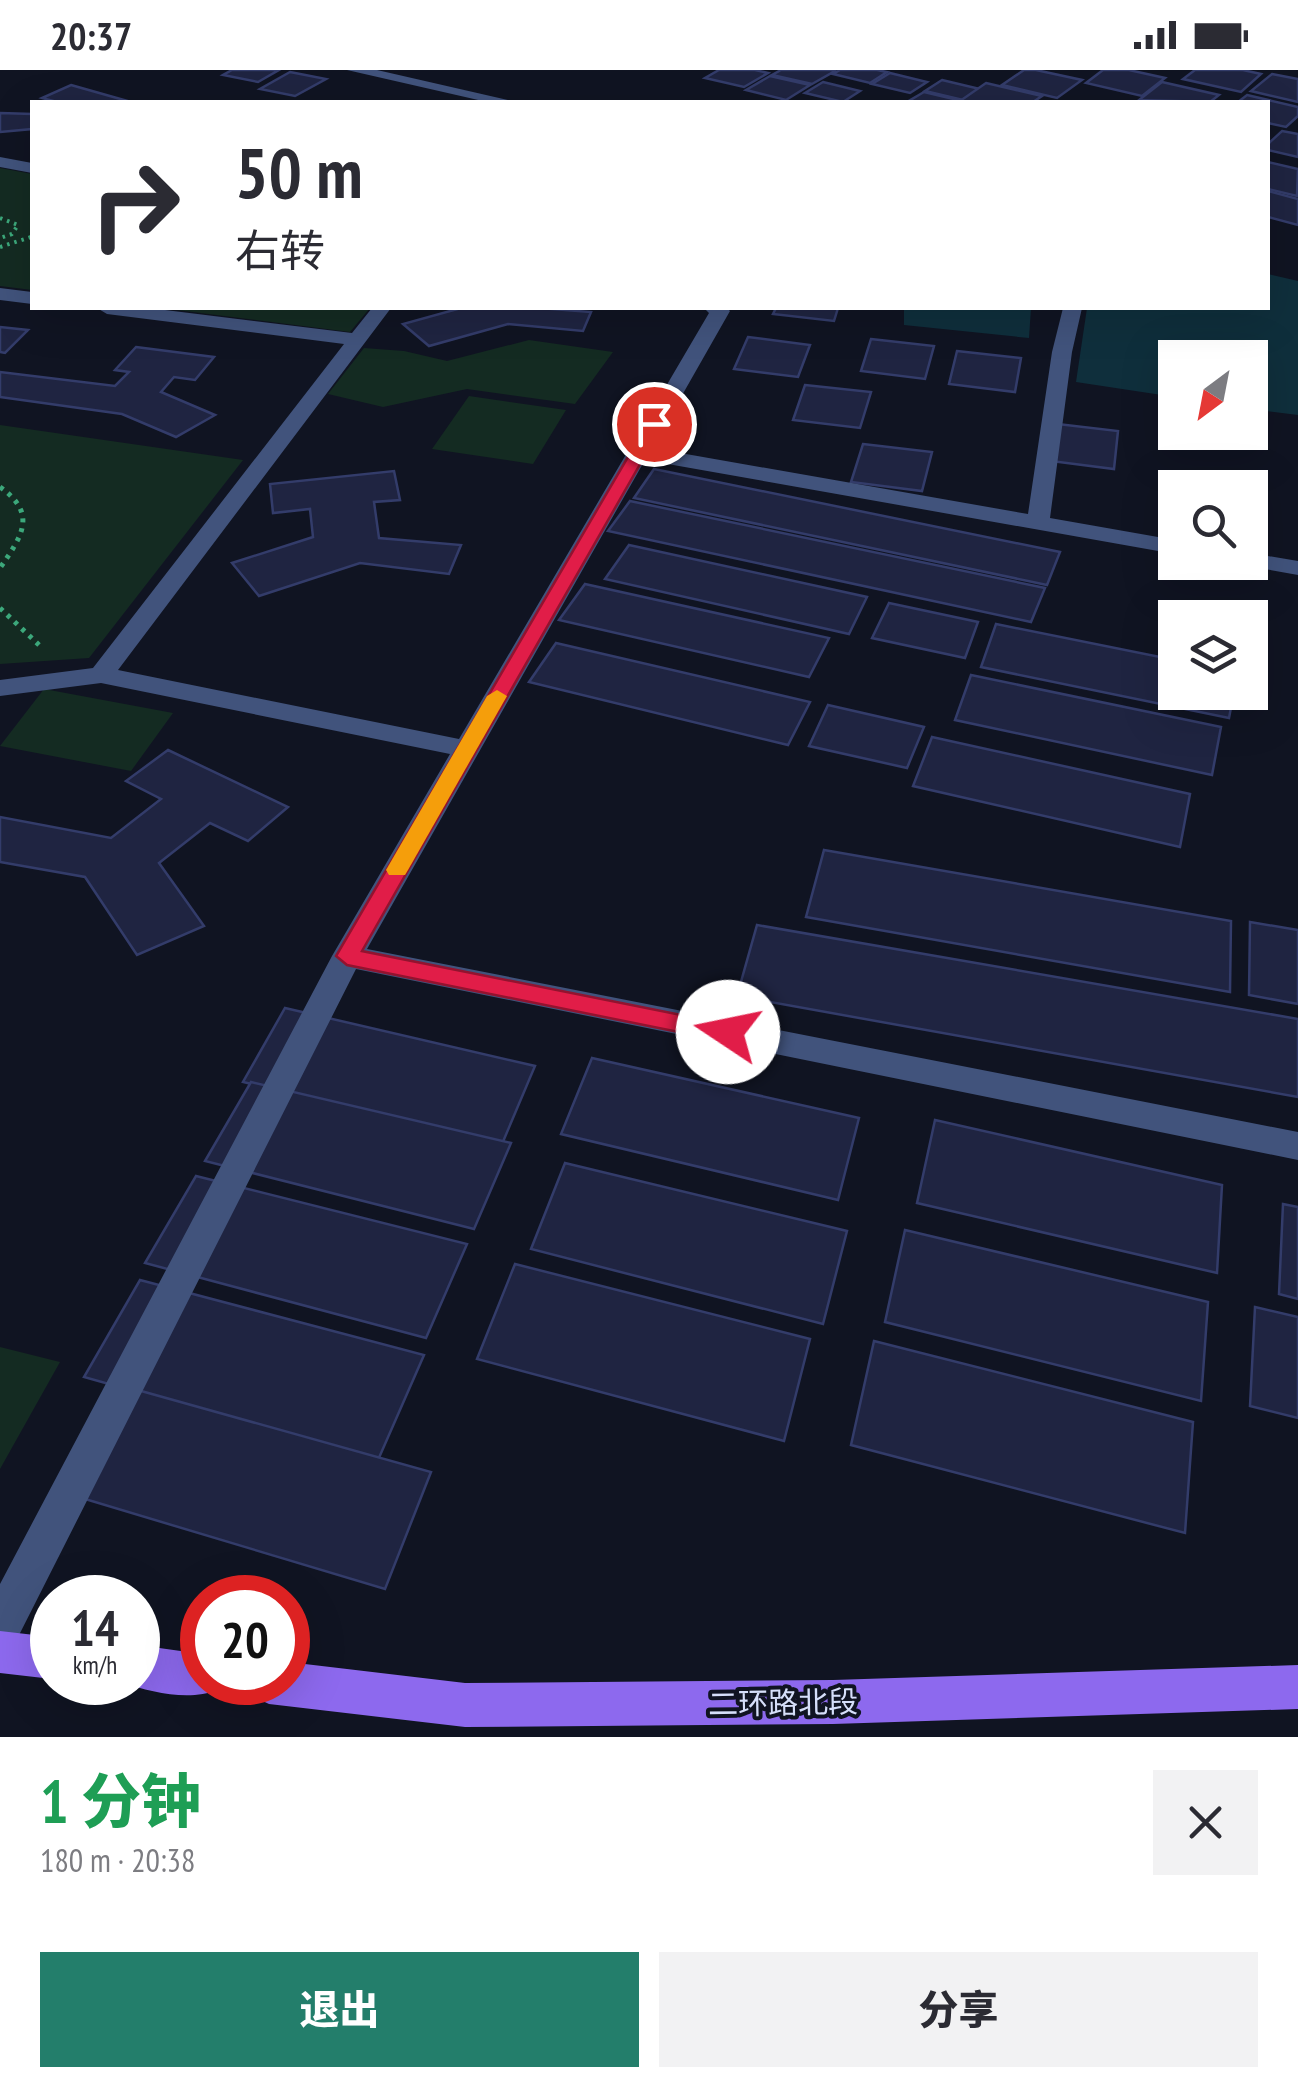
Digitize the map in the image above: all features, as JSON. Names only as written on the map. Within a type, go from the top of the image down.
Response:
[{"type":"main road","points":[[0,1652],[30,1655]]},
{"type":"main road","name":"二环路北段","points":[[310,1687],[466,1705],[833,1702],[1298,1687]]},
{"type":"street","points":[[355,70],[498,100]]},
{"type":"street","points":[[0,162],[30,168]]},
{"type":"street","points":[[0,294],[30,298]]},
{"type":"street","points":[[123,310],[357,340]]},
{"type":"street","points":[[102,674],[380,310]]},
{"type":"street","points":[[0,1628],[347,956],[718,310]]},
{"type":"street","points":[[1038,524],[1062,352],[1072,310]]},
{"type":"street","points":[[638,452],[1158,545]]},
{"type":"street","points":[[1268,563],[1298,568]]},
{"type":"street","points":[[0,688],[102,674],[467,749]]},
{"type":"street","points":[[347,956],[1298,1146]]},
{"type":"path","points":[[0,218],[18,224],[12,234]]},
{"type":"path","points":[[0,238],[12,234],[30,237]]},
{"type":"path","points":[[0,246],[30,238]]},
{"type":"path","points":[[0,487],[15,496],[24,512],[21,536],[0,568]]},
{"type":"path","points":[[0,608],[43,648]]},
{"type":"green space","points":[[0,168],[30,174],[30,290],[0,286]]},
{"type":"green space","points":[[177,310],[368,310],[350,332]]},
{"type":"green space","points":[[529,340],[613,352],[575,404],[467,389],[383,407],[328,394],[364,348],[404,351],[447,361]]},
{"type":"green space","points":[[469,396],[566,410],[533,464],[432,449]]},
{"type":"green space","points":[[0,425],[243,460],[89,658],[0,664]]},
{"type":"green space","points":[[44,689],[173,713],[131,771],[0,746]]},
{"type":"green space","points":[[0,1347],[60,1362],[0,1469]]},
{"type":"water","points":[[1270,274],[1298,281],[1298,415],[1268,411],[1268,340],[1158,340],[1158,394],[1076,382],[1087,310],[1270,310]]},
{"type":"water","points":[[904,310],[1031,310],[1029,338],[904,325]]},
{"type":"building","points":[[232,70],[279,70],[258,82],[223,75]]},
{"type":"building","points":[[719,70],[768,73],[744,87],[705,78]]},
{"type":"building","points":[[781,70],[835,71],[812,84],[772,75]]},
{"type":"building","points":[[840,70],[887,72],[870,83],[833,74]]},
{"type":"building","points":[[1024,70],[1082,80],[1057,98],[1002,85]]},
{"type":"building","points":[[1103,70],[1129,70],[1165,78],[1142,96],[1086,83]]},
{"type":"building","points":[[1195,70],[1261,74],[1241,92],[1183,79]]},
{"type":"building","points":[[290,72],[326,79],[295,96],[260,89]]},
{"type":"building","points":[[890,73],[927,82],[910,93],[872,84]]},
{"type":"building","points":[[1272,74],[1298,79],[1298,102],[1251,91]]},
{"type":"building","points":[[770,76],[810,85],[786,100],[746,90]]},
{"type":"building","points":[[942,80],[980,89],[963,100],[925,91]]},
{"type":"building","points":[[823,82],[860,91],[846,100],[805,93]]},
{"type":"building","points":[[1162,82],[1219,95],[1213,100],[1139,100]]},
{"type":"building","points":[[986,83],[1042,96],[1036,100],[961,100]]},
{"type":"building","points":[[71,85],[124,100],[50,100],[42,98]]},
{"type":"building","points":[[924,92],[958,100],[910,100]]},
{"type":"building","points":[[1247,95],[1268,100],[1241,100]]},
{"type":"building","points":[[1270,100],[1298,107],[1298,116],[1286,127],[1270,123]]},
{"type":"building","points":[[0,113],[30,114],[30,129],[0,132]]},
{"type":"building","points":[[1282,131],[1298,134],[1298,157],[1270,150],[1270,142]]},
{"type":"building","points":[[1270,162],[1298,169],[1297,196],[1270,189]]},
{"type":"building","points":[[1270,192],[1298,199],[1298,225],[1270,218]]},
{"type":"building","points":[[454,310],[591,312],[583,331],[508,324],[429,346],[403,324]]},
{"type":"building","points":[[775,310],[837,310],[834,321],[773,314]]},
{"type":"building","points":[[0,327],[28,330],[5,353],[0,352]]},
{"type":"building","points":[[748,337],[810,345],[798,377],[734,369]]},
{"type":"building","points":[[871,339],[934,346],[925,379],[861,371]]},
{"type":"building","points":[[136,347],[214,357],[195,380],[174,377],[161,392],[215,415],[176,437],[122,414],[0,397],[0,372],[115,386],[129,372],[115,370]]},
{"type":"building","points":[[957,351],[1021,358],[1015,392],[949,384]]},
{"type":"building","points":[[805,385],[871,392],[860,428],[793,420]]},
{"type":"building","points":[[1049,423],[1118,431],[1114,469],[1043,460]]},
{"type":"building","points":[[863,444],[932,452],[922,491],[851,482]]},
{"type":"building","points":[[654,469],[1060,552],[1047,585],[634,498]]},
{"type":"building","points":[[394,471],[400,500],[374,502],[379,538],[461,545],[449,574],[360,563],[259,596],[232,563],[313,537],[310,509],[273,513],[270,484]]},
{"type":"building","points":[[630,501],[1045,588],[1031,622],[608,531]]},
{"type":"building","points":[[629,545],[867,597],[849,634],[605,579]]},
{"type":"building","points":[[585,584],[829,638],[809,677],[559,620]]},
{"type":"building","points":[[889,603],[978,622],[965,658],[872,638]]},
{"type":"building","points":[[996,624],[1158,657],[1158,703],[981,667]]},
{"type":"building","points":[[556,643],[810,702],[788,745],[529,682]]},
{"type":"building","points":[[971,675],[1221,727],[1212,775],[955,720]]},
{"type":"building","points":[[828,705],[924,727],[907,768],[809,746]]},
{"type":"building","points":[[1190,710],[1231,710],[1229,718]]},
{"type":"building","points":[[932,737],[1190,794],[1180,847],[913,786]]},
{"type":"building","points":[[168,750],[288,807],[248,841],[210,823],[159,863],[204,926],[137,955],[85,877],[0,862],[0,817],[111,838],[161,799],[126,781]]},
{"type":"building","points":[[824,850],[1231,921],[1230,992],[806,917]]},
{"type":"building","points":[[1250,922],[1298,930],[1298,1004],[1249,995]]},
{"type":"building","points":[[757,925],[1298,1019],[1298,1097],[737,996]]},
{"type":"building","points":[[285,1008],[535,1066],[502,1144],[243,1082]]},
{"type":"building","points":[[592,1058],[859,1118],[838,1200],[561,1134]]},
{"type":"building","points":[[251,1082],[511,1143],[474,1229],[205,1161]]},
{"type":"building","points":[[935,1120],[1222,1185],[1217,1273],[917,1203]]},
{"type":"building","points":[[565,1163],[847,1231],[823,1324],[531,1249]]},
{"type":"building","points":[[196,1176],[467,1244],[426,1338],[145,1263]]},
{"type":"building","points":[[1283,1204],[1298,1207],[1298,1299],[1279,1294]]},
{"type":"building","points":[[905,1230],[1208,1302],[1201,1401],[885,1322]]},
{"type":"building","points":[[515,1264],[810,1339],[784,1441],[477,1359]]},
{"type":"building","points":[[140,1280],[424,1355],[378,1460],[84,1377]]},
{"type":"building","points":[[1255,1307],[1298,1317],[1298,1418],[1250,1406]]},
{"type":"building","points":[[874,1341],[1193,1422],[1185,1533],[851,1445]]},
{"type":"building","points":[[134,1389],[431,1472],[385,1589],[75,1496]]},
{"type":"slow traffic","points":[[397,870],[497,696]]},
{"type":"route","points":[[654,424],[347,956],[728,1032]]}]
